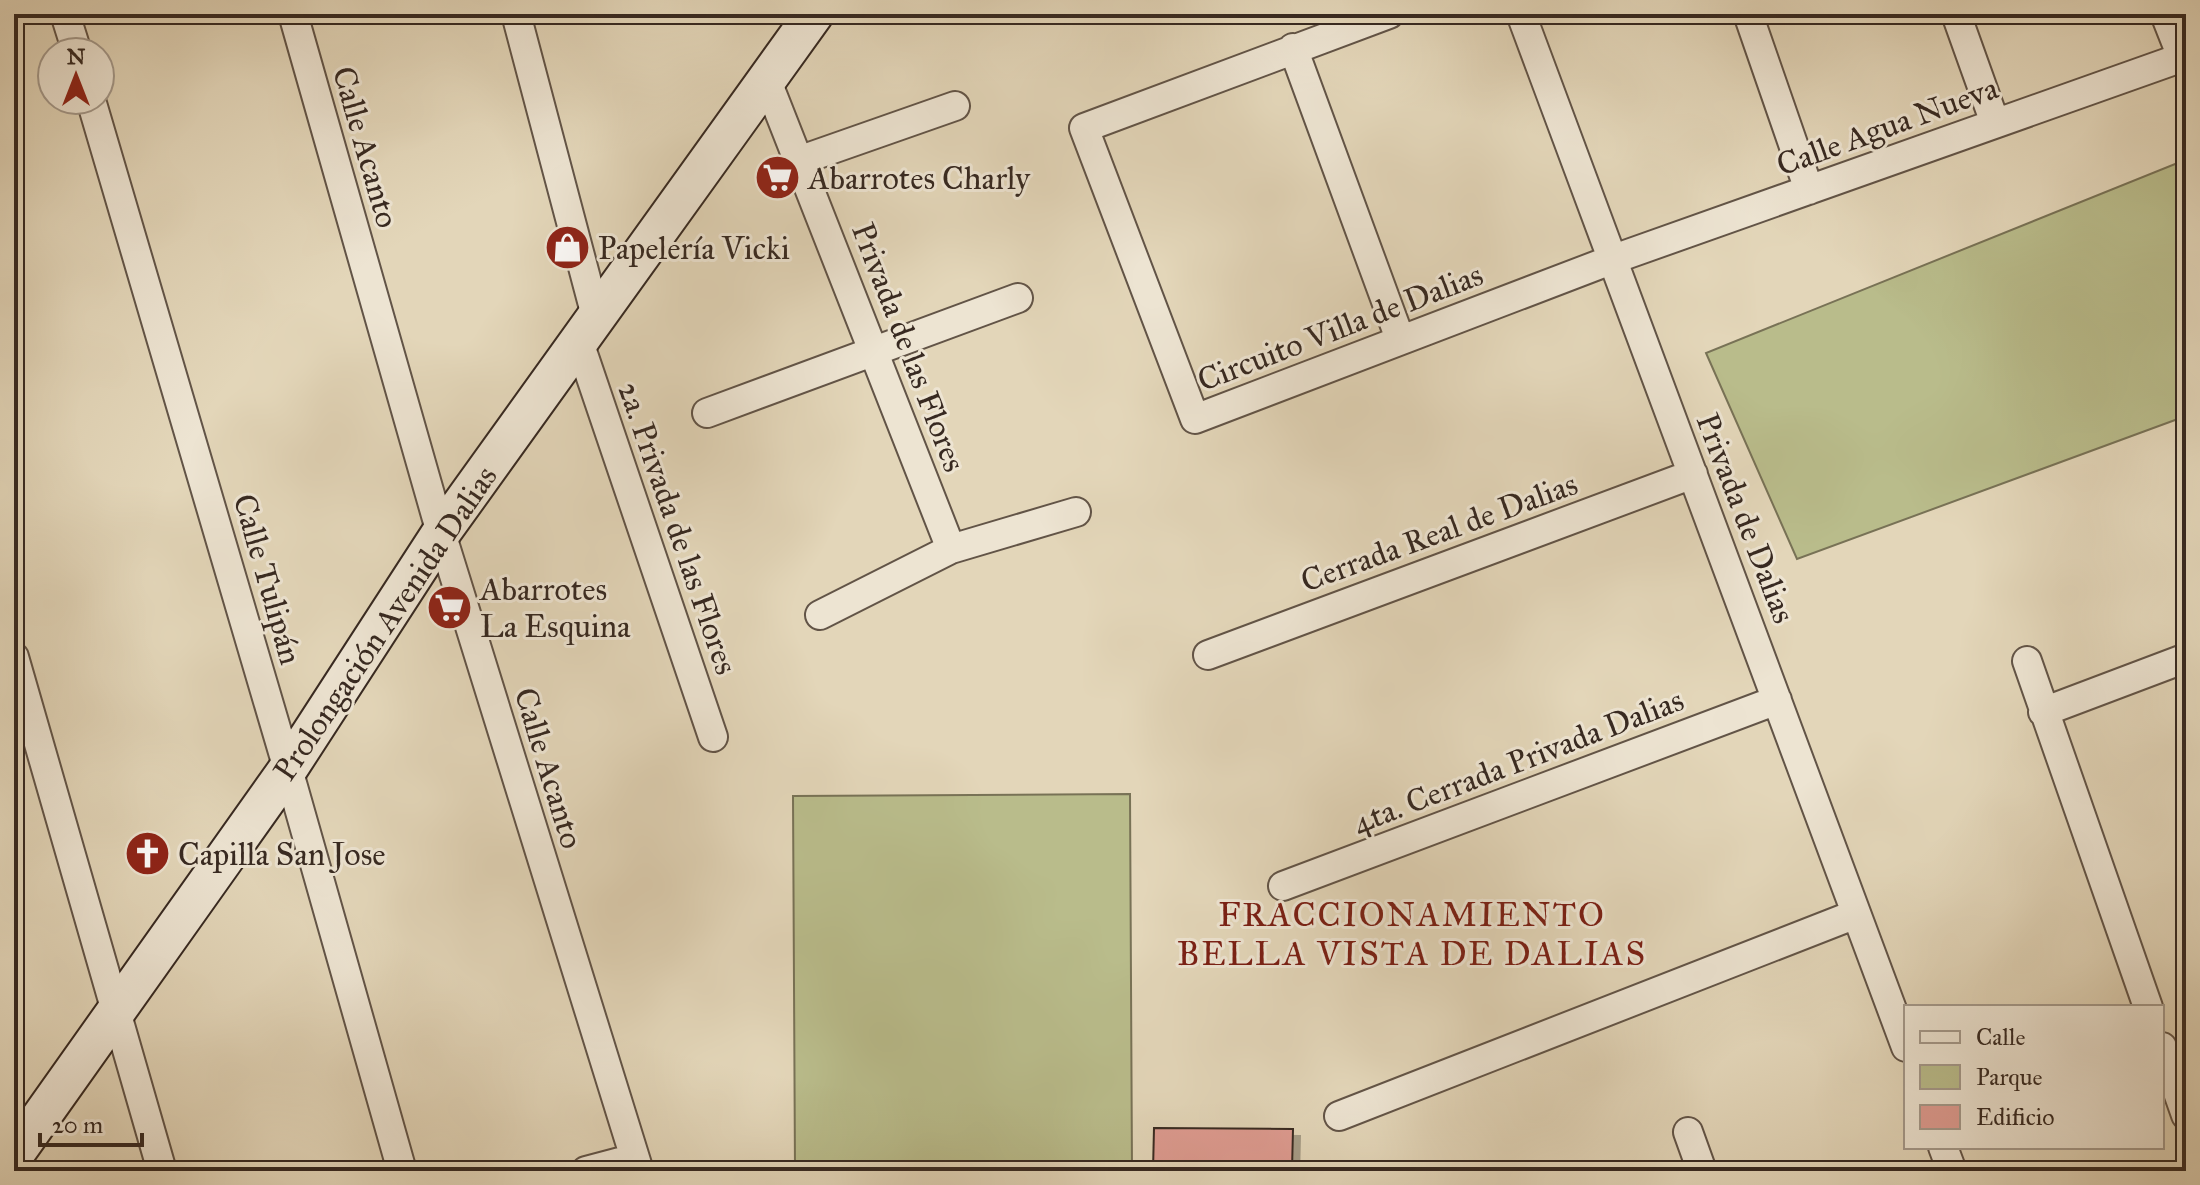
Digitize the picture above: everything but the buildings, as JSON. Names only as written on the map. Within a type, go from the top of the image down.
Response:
[{"type":"street","points":[[65,14],[72,36]]},
{"type":"street","name":"Calle Acanto","points":[[293,14],[441,533],[637,1164]]},
{"type":"street","name":"2a. Privada de las Flores","points":[[516,14],[588,331],[713,737]]},
{"type":"street","name":"Prolongación Avenida Dalias","points":[[14,1155],[288,769],[441,533],[814,14]]},
{"type":"street","name":"Circuito Villa de Dalias","points":[[1389,14],[1084,128],[1195,419],[1611,260]]},
{"type":"street","name":"Privada de Dalias","points":[[1521,14],[1904,1042]]},
{"type":"street","points":[[1748,14],[1809,190]]},
{"type":"street","points":[[1956,14],[1995,123]]},
{"type":"street","points":[[2165,14],[2184,56]]},
{"type":"street","points":[[1293,48],[1400,339]]},
{"type":"street","name":"Calle Agua Nueva","points":[[1611,260],[2184,56]]},
{"type":"street","name":"Privada de las Flores","points":[[767,81],[801,160],[951,549]]},
{"type":"street","points":[[801,160],[955,106]]},
{"type":"street","name":"Calle Tulipán","points":[[96,116],[288,769],[402,1171]]},
{"type":"street","points":[[707,413],[1018,298]]},
{"type":"street","name":"Cerrada Real de Dalias","points":[[1208,655],[1693,474]]},
{"type":"street","points":[[820,615],[951,549],[1076,512]]},
{"type":"street","points":[[14,657],[162,1171]]},
{"type":"street","points":[[2043,712],[2186,658]]},
{"type":"street","points":[[2027,661],[2147,1005]]},
{"type":"street","name":"4ta. Cerrada Privada Dalias","points":[[1283,886],[1777,700]]},
{"type":"street","points":[[1339,1116],[1856,914]]},
{"type":"street","points":[[2164,1053],[2186,1115]]},
{"type":"street","points":[[1688,1132],[1702,1171]]},
{"type":"street","points":[[1944,1149],[1952,1171]]},
{"type":"street","points":[[586,1171],[637,1164]]},
{"type":"green space","points":[[2185,160],[2186,416],[1797,559],[1706,353]]},
{"type":"green space","points":[[1130,794],[1132,1171],[795,1171],[793,796]]},
{"type":"place","name":"Abarrotes Charly","points":[[777,178]]},
{"type":"place","name":"Papelería Vicki","points":[[567,248]]},
{"type":"place","name":"Abarrotes La Esquina","points":[[449,607]]},
{"type":"place","name":"Capilla San Jose","points":[[147,854]]},
{"type":"district","name":"FRACCIONAMIENTO BELLA VISTA DE DALIAS","points":[[1412,934]]}]
